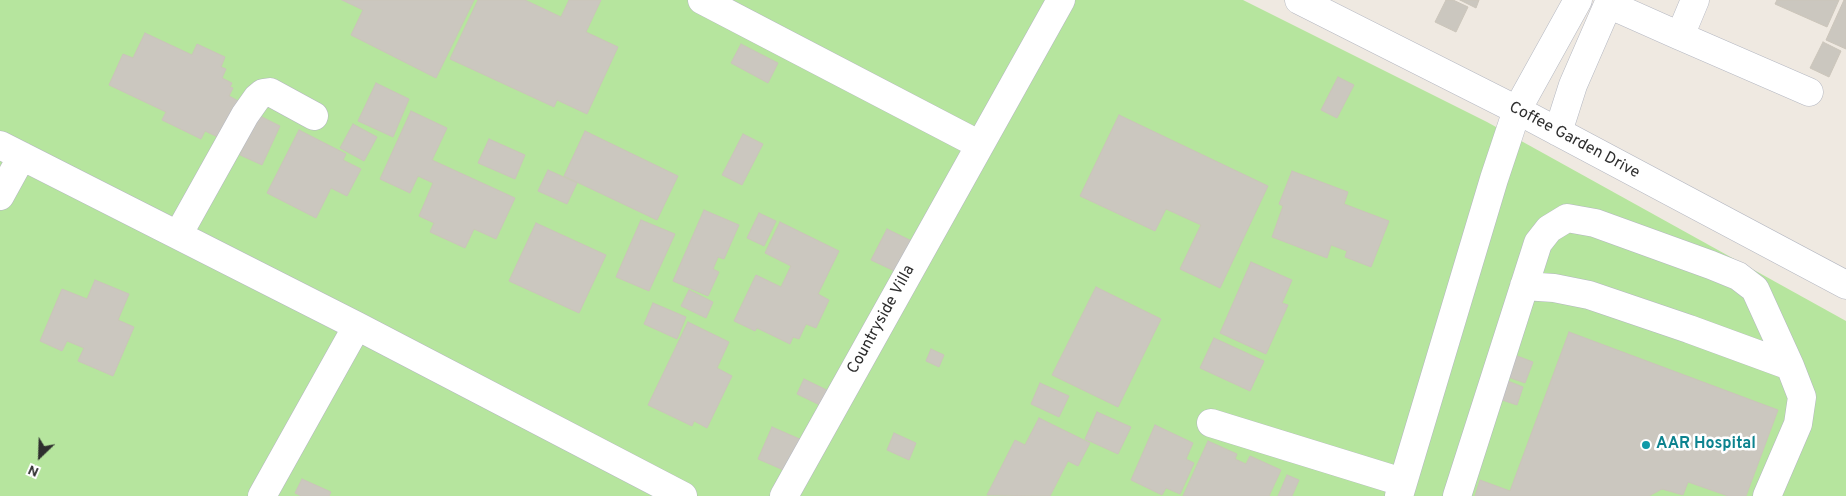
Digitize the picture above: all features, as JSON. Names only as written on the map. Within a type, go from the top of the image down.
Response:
[{"type":"street","points":[[702,0],[980,145]]},
{"type":"street","name":"Countryside Villa","points":[[784,496],[1061,0]]},
{"type":"street","name":"Coffee Garden Drive","points":[[1299,0],[1517,110],[1846,285]]},
{"type":"street","points":[[1211,423],[1400,489],[1517,110],[1578,0]]},
{"type":"street","points":[[1680,36],[1695,0]]},
{"type":"street","points":[[1558,132],[1573,85],[1609,2],[1680,36],[1809,92]]},
{"type":"street","points":[[1540,68],[1573,85]]},
{"type":"street","points":[[178,235],[245,115],[257,98],[263,93],[270,92],[314,116]]},
{"type":"street","points":[[0,196],[11,151],[357,326],[683,496]]},
{"type":"street","points":[[1457,496],[1538,243],[1549,230],[1568,218],[1596,223],[1711,265],[1738,276],[1756,289],[1802,397],[1798,424],[1768,496]]},
{"type":"street","points":[[1524,286],[1554,288],[1589,295],[1790,366]]},
{"type":"street","points":[[262,496],[357,326]]},
{"type":"green space","points":[[0,0],[1243,0],[1487,122],[1846,321],[1846,496],[0,496]]},
{"type":"building","points":[[342,0],[474,0],[436,78],[351,35],[363,10]]},
{"type":"building","points":[[478,0],[525,0],[561,17],[569,0],[601,0],[586,32],[618,47],[587,114],[557,100],[554,107],[450,59]]},
{"type":"building","points":[[1446,0],[1453,0],[1468,7],[1456,32],[1435,22]]},
{"type":"building","points":[[1460,0],[1479,0],[1476,8]]},
{"type":"building","points":[[1777,0],[1839,0],[1827,27],[1775,4]]},
{"type":"building","points":[[1844,0],[1846,0],[1846,49],[1826,40]]},
{"type":"building","points":[[145,33],[192,55],[197,44],[225,57],[221,67],[226,69],[222,78],[232,83],[230,87],[233,88],[229,96],[244,104],[226,141],[205,131],[201,139],[162,120],[166,112],[109,85],[123,54],[133,58]]},
{"type":"building","points":[[1823,42],[1841,51],[1829,77],[1810,68]]},
{"type":"building","points":[[741,44],[778,63],[768,83],[731,63]]},
{"type":"building","points":[[1338,77],[1354,85],[1337,118],[1321,110]]},
{"type":"building","points":[[376,83],[409,99],[393,137],[358,121]]},
{"type":"building","points":[[411,111],[447,128],[432,160],[515,198],[496,239],[474,229],[465,248],[430,232],[434,223],[419,216],[433,183],[418,176],[410,193],[380,179]]},
{"type":"building","points":[[258,115],[280,126],[262,165],[240,155]]},
{"type":"building","points":[[1119,115],[1268,186],[1220,288],[1180,269],[1201,225],[1166,209],[1155,231],[1080,196]]},
{"type":"building","points":[[353,124],[377,137],[364,161],[340,148]]},
{"type":"building","points":[[299,130],[346,154],[343,160],[361,169],[347,196],[331,188],[316,218],[267,193]]},
{"type":"building","points":[[585,131],[678,176],[657,220],[564,176]]},
{"type":"building","points":[[743,134],[763,144],[742,185],[722,175]]},
{"type":"building","points":[[489,139],[525,155],[515,179],[478,163]]},
{"type":"building","points":[[548,170],[577,183],[567,204],[538,191]]},
{"type":"building","points":[[1292,171],[1348,192],[1344,204],[1389,221],[1371,267],[1345,257],[1347,251],[1331,245],[1327,258],[1272,237],[1283,206],[1279,204]]},
{"type":"building","points":[[704,210],[739,225],[724,259],[718,257],[713,269],[719,272],[708,296],[673,281]]},
{"type":"building","points":[[759,213],[776,221],[764,246],[747,238]]},
{"type":"building","points":[[641,220],[675,234],[649,291],[616,277]]},
{"type":"building","points":[[780,222],[839,251],[818,294],[829,300],[816,328],[806,324],[799,339],[793,337],[790,344],[757,328],[755,331],[734,321],[756,275],[781,287],[791,266],[765,253]]},
{"type":"building","points":[[536,223],[606,255],[579,313],[509,281]]},
{"type":"building","points":[[887,229],[920,245],[905,276],[871,260]]},
{"type":"building","points":[[1251,262],[1292,280],[1282,303],[1288,305],[1266,354],[1220,333]]},
{"type":"building","points":[[95,280],[129,294],[118,320],[134,327],[113,376],[78,361],[84,348],[67,341],[62,351],[40,341],[62,289],[87,299]]},
{"type":"building","points":[[1096,287],[1161,319],[1118,407],[1052,375]]},
{"type":"building","points":[[689,290],[713,302],[706,318],[681,306]]},
{"type":"building","points":[[653,303],[686,317],[677,339],[644,324]]},
{"type":"building","points":[[688,322],[729,342],[717,368],[732,376],[707,428],[694,421],[692,426],[648,405]]},
{"type":"building","name":"AAR Hospital","points":[[1569,332],[1778,410],[1746,496],[1728,496],[1688,482],[1683,495],[1662,489],[1649,496],[1475,496],[1480,480],[1510,491]]},
{"type":"building","points":[[1214,338],[1264,361],[1250,391],[1200,368]]},
{"type":"building","points":[[931,349],[944,355],[939,367],[926,361]]},
{"type":"building","points":[[1512,354],[1533,362],[1525,383],[1505,376]]},
{"type":"building","points":[[804,379],[835,394],[828,409],[797,394]]},
{"type":"building","points":[[1503,379],[1523,387],[1517,405],[1496,398]]},
{"type":"building","points":[[1040,383],[1069,396],[1059,417],[1031,404]]},
{"type":"building","points":[[1097,412],[1131,427],[1118,454],[1085,439]]},
{"type":"building","points":[[1039,418],[1090,443],[1078,466],[1068,461],[1050,496],[987,495],[1015,440],[1025,445]]},
{"type":"building","points":[[1155,425],[1193,443],[1186,459],[1194,463],[1180,494],[1166,488],[1162,495],[1131,480]]},
{"type":"building","points":[[772,427],[802,440],[788,472],[758,459]]},
{"type":"building","points":[[894,433],[916,443],[909,460],[887,450]]},
{"type":"building","points":[[1208,441],[1237,454],[1235,459],[1246,464],[1250,456],[1281,470],[1269,496],[1183,496]]},
{"type":"building","points":[[1287,475],[1299,480],[1292,496],[1278,496]]},
{"type":"building","points":[[302,479],[331,492],[329,496],[301,496],[295,493]]},
{"type":"place","name":"AAR Hospital","points":[[1646,445]]}]
